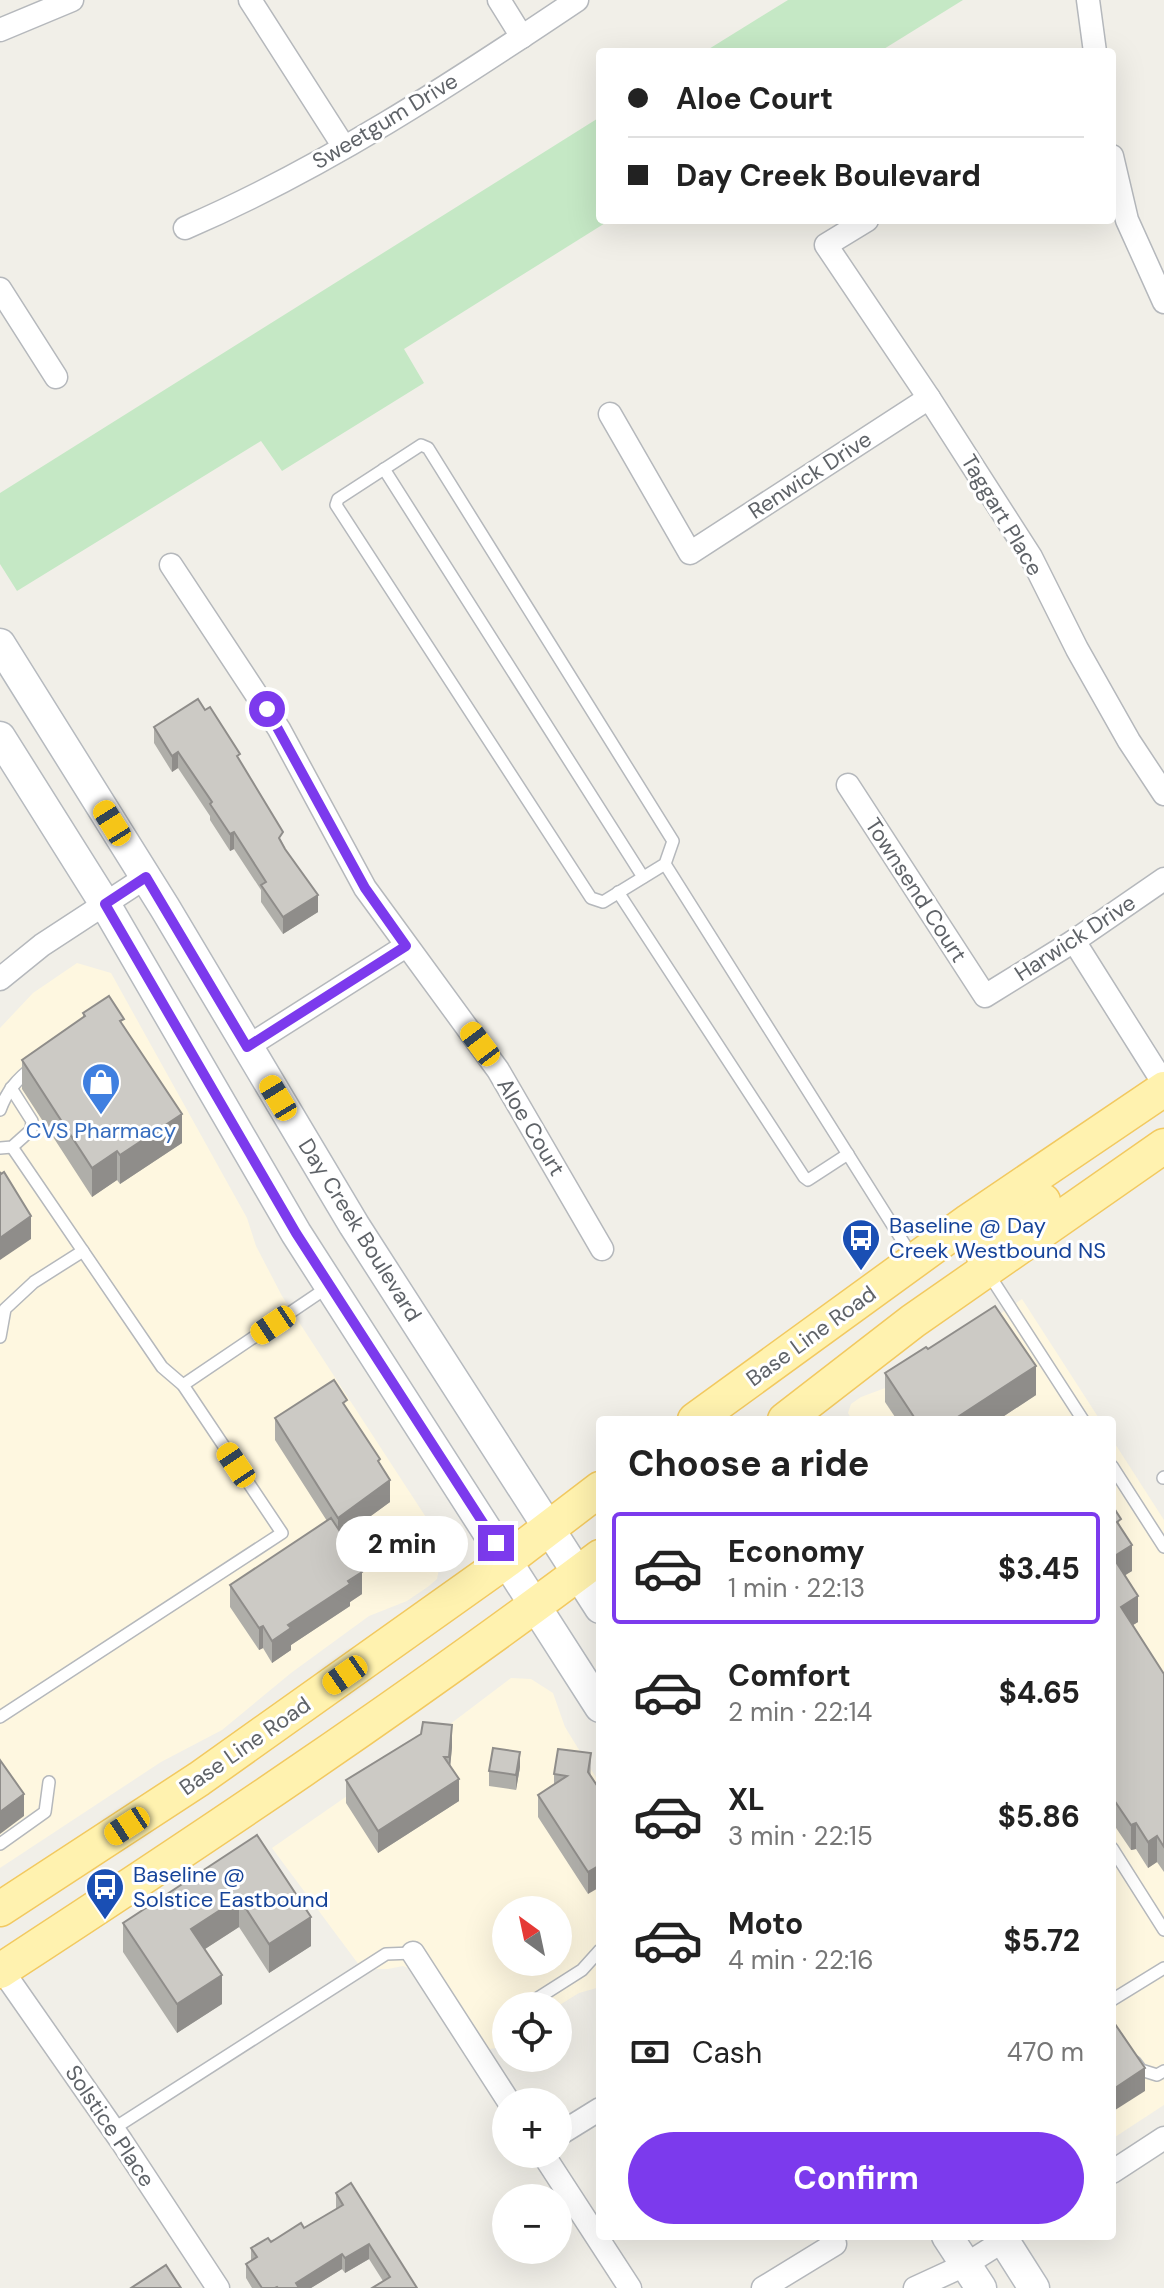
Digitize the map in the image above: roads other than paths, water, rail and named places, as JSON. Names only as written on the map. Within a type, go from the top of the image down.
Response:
[{"type":"main road","name":"Day Creek Boulevard","points":[[0,644],[146,877],[354,1225],[550,1527],[590,1565],[596,1591]]},
{"type":"main road","points":[[0,737],[105,904],[296,1233],[596,1701]]},
{"type":"main road","name":"Base Line Road","points":[[700,1416],[915,1260],[1164,1086]]},
{"type":"main road","points":[[985,1269],[984,1240],[1090,1169],[1128,1113]]},
{"type":"main road","points":[[804,1411],[913,1321],[1164,1146]]},
{"type":"main road","name":"Base Line Road","points":[[0,1909],[199,1779],[507,1560],[596,1492]]},
{"type":"main road","points":[[1,1969],[262,1798],[536,1607],[590,1565]]},
{"type":"main road","points":[[949,2240],[964,2280]]},
{"type":"main road","points":[[1007,2240],[1034,2288]]},
{"type":"street","points":[[0,30],[72,0]]},
{"type":"street","points":[[250,0],[344,147]]},
{"type":"street","points":[[499,0],[522,37]]},
{"type":"street","name":"Sweetgum Drive","points":[[185,228],[255,197],[344,147],[577,0]]},
{"type":"street","points":[[1088,0],[1094,48]]},
{"type":"street","points":[[1116,173],[1127,220],[1164,302]]},
{"type":"street","name":"Taggart Place","points":[[860,224],[826,245],[1031,557],[1077,649],[1129,741],[1164,794]]},
{"type":"street","points":[[0,289],[56,377]]},
{"type":"street","name":"Renwick Drive","points":[[610,414],[690,553],[929,398]]},
{"type":"street","name":"Aloe Court","points":[[171,565],[255,690],[365,888],[498,1070],[602,1249]]},
{"type":"street","name":"Townsend Court","points":[[848,785],[985,996]]},
{"type":"street","points":[[0,979],[42,945],[146,877]]},
{"type":"street","name":"Harwick Drive","points":[[985,996],[1074,941],[1164,879]]},
{"type":"street","points":[[1074,941],[1164,1086]]},
{"type":"street","points":[[247,1047],[406,946]]},
{"type":"street","points":[[413,1953],[500,2088]]},
{"type":"street","name":"Solstice Place","points":[[1,1969],[113,2129],[218,2288]]},
{"type":"street","points":[[572,2126],[596,2111]]},
{"type":"street","points":[[1116,2169],[1164,2138]]},
{"type":"street","points":[[552,2168],[596,2236]]},
{"type":"street","points":[[599,2240],[630,2288]]},
{"type":"street","points":[[763,2288],[835,2244],[832,2240]]},
{"type":"street","points":[[915,2288],[964,2280],[1002,2240]]},
{"type":"lane","points":[[421,445],[428,448],[673,841],[665,864],[603,902],[591,898],[336,505],[338,499],[421,445]]},
{"type":"lane","points":[[384,469],[643,877]]},
{"type":"lane","points":[[665,864],[915,1260]]},
{"type":"lane","points":[[618,892],[804,1177],[808,1180],[848,1154]]},
{"type":"lane","points":[[0,1110],[18,1078],[40,1062]]},
{"type":"lane","points":[[2,1714],[282,1533],[183,1385],[162,1367],[83,1251],[6,1148],[31,1130],[32,1121],[11,1088]]},
{"type":"lane","points":[[0,1337],[5,1309],[34,1282],[83,1251]]},
{"type":"lane","points":[[985,1269],[1080,1416]]},
{"type":"lane","points":[[183,1385],[330,1286]]},
{"type":"lane","points":[[1116,1472],[1164,1547]]},
{"type":"lane","points":[[0,1844],[45,1812],[49,1782]]},
{"type":"lane","points":[[1116,1854],[1164,1930]]},
{"type":"lane","points":[[113,2129],[386,1954],[413,1953]]},
{"type":"lane","points":[[547,1992],[582,1970],[596,1954]]},
{"type":"lane","points":[[582,1970],[596,1968]]},
{"type":"lane","points":[[1116,1998],[1164,1968]]},
{"type":"lane","points":[[1126,2048],[1141,2070],[1157,2075],[1164,2071]]},
{"type":"place","name":"CVS Pharmacy","points":[[101,1116]]},
{"type":"place","name":"Baseline @ Day Creek Westbound NS","points":[[861,1272]]},
{"type":"place","name":"Baseline @ Solstice Eastbound","points":[[105,1921]]}]
